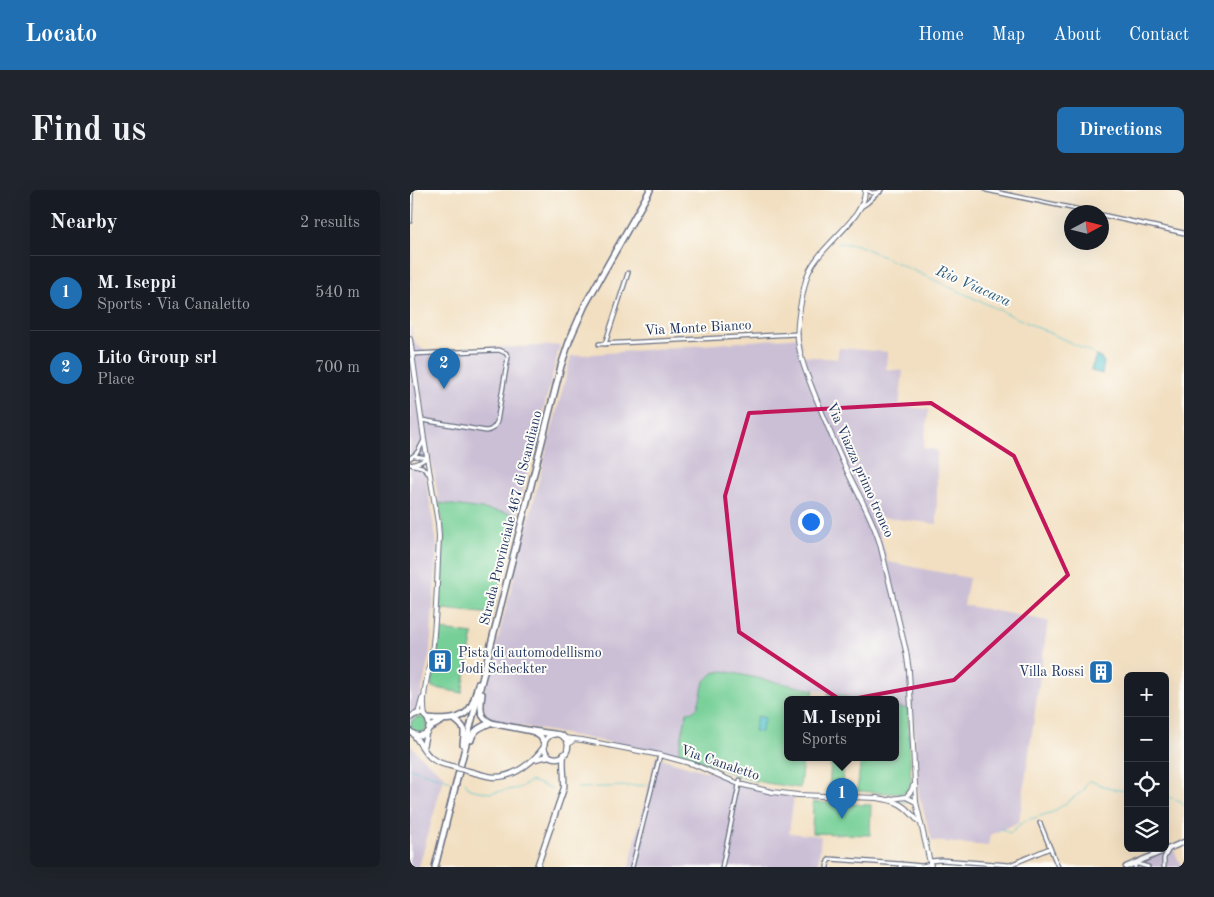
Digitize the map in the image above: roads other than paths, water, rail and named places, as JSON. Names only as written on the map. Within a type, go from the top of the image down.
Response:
[{"type":"main road","name":"Strada Provinciale 467 di Scandiano","points":[[435,867],[561,366],[570,339],[585,305],[650,190]]},
{"type":"main road","points":[[413,715],[442,720],[454,719],[466,713],[471,707],[487,660]]},
{"type":"main road","points":[[487,660],[481,712],[484,719],[490,724]]},
{"type":"main road","points":[[423,747],[430,722],[427,717]]},
{"type":"main road","points":[[454,719],[462,724],[465,731],[457,780]]},
{"type":"main road","points":[[412,733],[420,736],[442,720]]},
{"type":"main road","points":[[457,780],[466,758],[472,734],[478,728],[490,724],[501,725],[560,735],[564,738],[567,749],[562,765],[564,778],[563,792],[537,867]]},
{"type":"main road","points":[[532,731],[541,737],[546,753],[550,756]]},
{"type":"main road","points":[[412,733],[425,752],[440,764],[490,777],[513,774],[534,760],[564,754]]},
{"type":"main road","points":[[534,760],[548,737],[554,734]]},
{"type":"main road","points":[[555,757],[562,765]]},
{"type":"main road","points":[[1126,867],[1135,865],[1184,842]]},
{"type":"street","points":[[410,221],[411,190]]},
{"type":"street","points":[[866,190],[872,194],[881,191]]},
{"type":"street","name":"Via Viazza primo tronco","points":[[866,190],[864,200],[858,212],[811,266],[806,281],[798,334],[800,350],[810,384],[876,530],[880,544],[906,650],[909,672],[916,802],[931,864]]},
{"type":"street","points":[[986,190],[1064,206]]},
{"type":"street","points":[[861,207],[881,191]]},
{"type":"street","points":[[1109,217],[1184,233]]},
{"type":"street","points":[[605,344],[628,273]]},
{"type":"street","name":"Via Monte Bianco","points":[[599,344],[798,334]]},
{"type":"street","points":[[410,339],[439,537],[432,652],[423,698],[427,717]]},
{"type":"street","points":[[412,354],[499,350],[506,353],[508,357],[497,422],[491,430],[486,431],[422,420]]},
{"type":"street","points":[[410,458],[419,451],[424,439]]},
{"type":"street","points":[[415,456],[427,458]]},
{"type":"street","points":[[412,464],[427,458]]},
{"type":"street","points":[[412,464],[422,467],[430,475]]},
{"type":"street","points":[[413,715],[423,698]]},
{"type":"street","name":"Via Canaletto","points":[[564,738],[660,754],[772,792],[889,800],[906,807],[920,823]]},
{"type":"street","points":[[567,749],[574,739]]},
{"type":"street","points":[[632,867],[660,754]]},
{"type":"street","points":[[722,867],[740,782]]},
{"type":"street","points":[[914,784],[906,797],[916,802]]},
{"type":"street","name":"Via Canaletto","points":[[889,800],[906,797]]},
{"type":"street","points":[[906,807],[916,802]]},
{"type":"street","points":[[1040,823],[1058,867]]},
{"type":"street","points":[[827,867],[830,859],[901,866],[922,866],[941,860],[1010,866],[1050,848]]},
{"type":"street","points":[[1164,867],[1164,858],[1170,848]]},
{"type":"street","points":[[1135,865],[1148,867]]},
{"type":"water","points":[[1096,356],[1104,362],[1102,374],[1091,369]]},
{"type":"water","points":[[757,716],[765,718],[761,732],[754,731]]},
{"type":"waterway","name":"Rio Viacava","points":[[838,243],[858,245],[1096,356]]},
{"type":"waterway","points":[[410,768],[451,781]]},
{"type":"waterway","points":[[465,782],[469,789],[490,793],[519,788],[531,781],[553,789]]},
{"type":"waterway","points":[[997,827],[1010,833],[1024,821],[1053,812],[1083,791],[1087,782],[1091,781],[1111,789],[1124,791]]},
{"type":"waterway","points":[[578,788],[651,785]]},
{"type":"waterway","points":[[1169,797],[1181,801],[1184,806]]},
{"type":"waterway","points":[[899,801],[912,802]]},
{"type":"place","name":"Lito Group srl","points":[[444,389]]},
{"type":"place","name":"Pista di automodellismo Jodi Scheckter","points":[[440,661]]},
{"type":"place","name":"Villa Rossi","points":[[1101,672]]},
{"type":"place","name":"M. Iseppi","points":[[842,819]]}]
